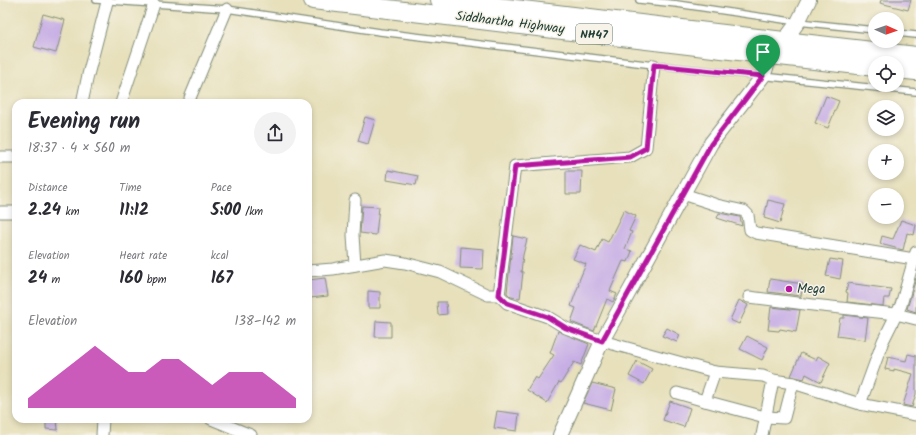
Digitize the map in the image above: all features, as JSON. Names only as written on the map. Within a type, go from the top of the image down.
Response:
[{"type":"highway","name":"Siddhartha Highway","points":[[313,0],[868,66]]},
{"type":"highway","name":"Siddhartha Highway","points":[[439,0],[916,56]]},
{"type":"highway","points":[[904,70],[916,71]]},
{"type":"street","points":[[560,435],[602,341],[711,144],[763,76],[771,55],[798,22],[809,0]]},
{"type":"street","points":[[83,99],[102,1]]},
{"type":"street","points":[[122,99],[154,4]]},
{"type":"street","points":[[190,98],[228,9]]},
{"type":"street","points":[[499,295],[515,166],[630,157],[646,148],[654,65]]},
{"type":"street","points":[[0,157],[12,157]]},
{"type":"street","points":[[683,194],[717,205],[744,211],[748,215],[750,230],[756,233],[915,255],[908,283],[896,314],[883,341],[860,404]]},
{"type":"street","points":[[355,200],[353,235],[355,265]]},
{"type":"street","points":[[0,212],[12,212]]},
{"type":"street","points":[[312,271],[333,270],[385,260],[405,263],[440,272],[488,295],[499,295],[507,303],[548,317],[566,328],[602,341],[715,372],[763,376],[773,380],[793,383],[860,404],[916,415]]},
{"type":"street","points":[[749,296],[896,314],[916,319]]},
{"type":"street","points":[[705,401],[715,372]]},
{"type":"street","points":[[762,435],[773,380]]},
{"type":"street","points":[[677,393],[765,417],[784,418],[793,383]]},
{"type":"street","points":[[102,435],[103,423]]},
{"type":"street","points":[[221,423],[251,435]]},
{"type":"lane","points":[[639,0],[677,4],[798,22],[868,29]]},
{"type":"lane","points":[[102,1],[228,9],[380,32],[654,65],[916,92]]},
{"type":"lane","points":[[904,34],[916,35]]},
{"type":"building","points":[[881,0],[911,0],[908,10],[880,3]]},
{"type":"building","points":[[43,14],[65,20],[56,53],[34,47]]},
{"type":"building","points":[[826,96],[839,101],[828,128],[815,123]]},
{"type":"building","points":[[365,117],[375,120],[368,144],[358,141]]},
{"type":"building","points":[[388,170],[418,176],[416,185],[387,180]]},
{"type":"building","points":[[566,171],[582,171],[581,194],[566,194]]},
{"type":"building","points":[[768,200],[785,204],[780,223],[764,218]]},
{"type":"building","points":[[362,206],[379,207],[376,235],[360,233]]},
{"type":"building","points":[[624,210],[636,216],[629,231],[632,232],[625,249],[632,251],[628,262],[623,261],[610,291],[617,294],[613,302],[607,299],[594,331],[571,322],[576,308],[571,306],[586,264],[573,259],[580,245],[596,252],[602,239],[608,242]]},
{"type":"building","points":[[719,213],[740,217],[742,226],[717,218]]},
{"type":"building","points":[[904,221],[916,225],[914,235],[907,233],[903,250],[880,244],[882,236],[893,239],[899,224],[904,224]]},
{"type":"building","points":[[513,236],[527,239],[523,255],[520,298],[511,297],[507,293]]},
{"type":"building","points":[[461,247],[484,249],[483,269],[460,268]]},
{"type":"building","points":[[830,259],[843,261],[840,279],[826,276]]},
{"type":"building","points":[[325,278],[328,296],[312,298],[312,280]]},
{"type":"building","points":[[916,278],[916,312],[907,309]]},
{"type":"building","points":[[770,279],[803,284],[801,296],[768,292]]},
{"type":"building","points":[[848,283],[891,289],[889,298],[884,298],[883,306],[847,302],[848,293],[846,292]]},
{"type":"building","points":[[368,291],[380,292],[380,308],[368,308]]},
{"type":"building","points":[[739,300],[748,305],[739,324],[730,320]]},
{"type":"building","points":[[437,302],[446,302],[447,314],[438,315]]},
{"type":"building","points":[[771,307],[800,310],[796,332],[780,329],[779,331],[768,330]]},
{"type":"building","points":[[844,315],[868,318],[865,340],[837,336],[840,318],[844,318]]},
{"type":"building","points":[[376,321],[391,322],[391,337],[375,337]]},
{"type":"building","points":[[667,328],[680,335],[677,342],[662,336]]},
{"type":"building","points":[[558,331],[589,344],[581,365],[574,362],[561,383],[559,382],[547,403],[527,390],[535,377],[538,379],[554,355],[550,353]]},
{"type":"building","points":[[747,336],[768,347],[762,360],[740,349]]},
{"type":"building","points":[[801,353],[816,360],[818,356],[830,363],[821,382],[806,374],[804,379],[791,376]]},
{"type":"building","points":[[908,354],[916,356],[916,394],[912,407],[903,405],[913,374],[894,369],[894,371],[885,369],[888,357],[906,361]]},
{"type":"building","points":[[637,361],[652,369],[644,384],[629,376]]},
{"type":"building","points":[[592,383],[616,389],[611,410],[583,403]]},
{"type":"building","points":[[670,401],[690,408],[684,427],[663,420]]},
{"type":"building","points":[[497,411],[519,414],[517,431],[494,428]]},
{"type":"building","points":[[46,423],[57,423],[58,430],[46,429]]},
{"type":"place","name":"Mega","points":[[789,289]]},
{"type":"route","points":[[654,65],[763,76],[711,144],[602,341],[566,328],[548,317],[507,303],[499,295],[515,166],[630,157],[646,148],[654,65]]}]
